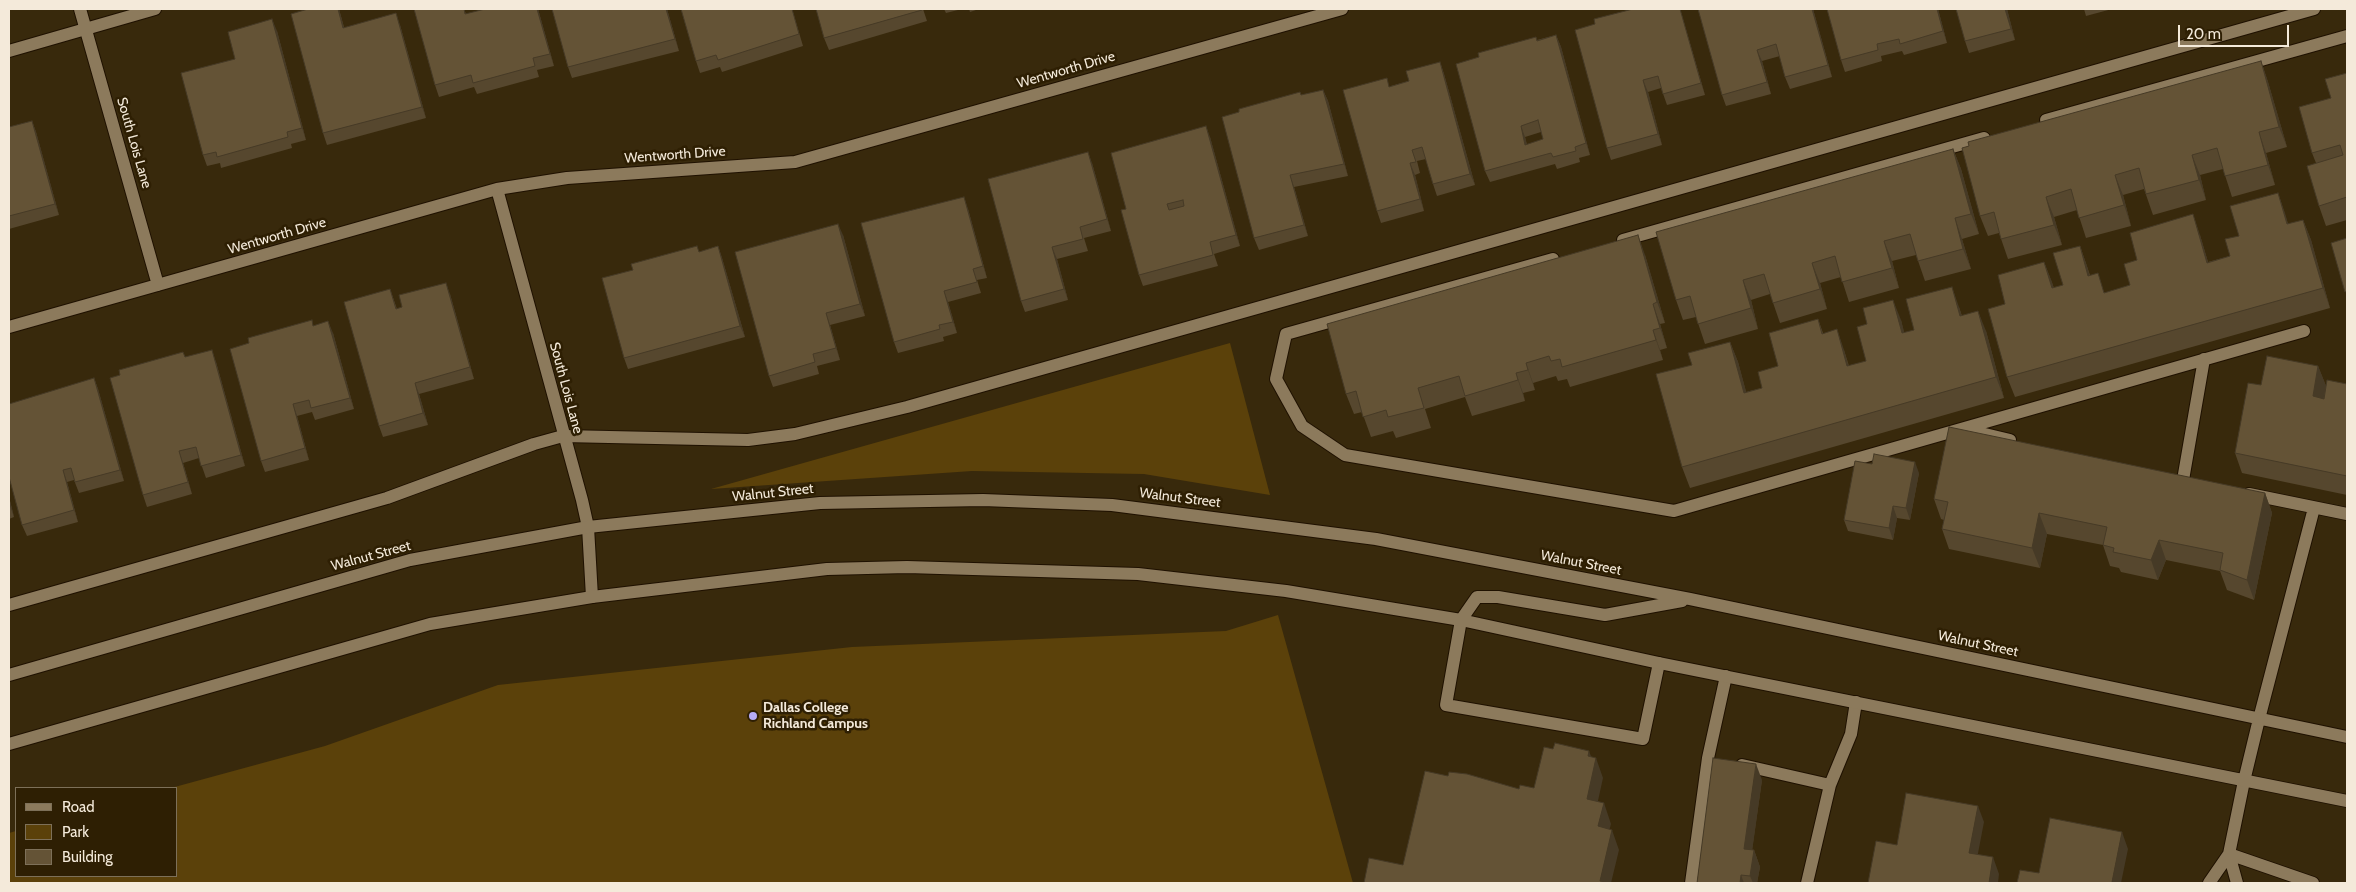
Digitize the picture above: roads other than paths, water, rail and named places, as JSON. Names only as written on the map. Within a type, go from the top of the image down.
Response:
[{"type":"main road","name":"South Lois Lane","points":[[80,9],[158,285]]},
{"type":"main road","points":[[9,51],[155,9]]},
{"type":"main road","name":"Wentworth Drive","points":[[9,327],[497,189],[567,178],[796,162],[1342,9]]},
{"type":"main road","points":[[9,605],[387,498],[534,444],[563,436],[748,440],[795,434],[852,421],[2314,9]]},
{"type":"main road","points":[[2032,124],[2347,36]]},
{"type":"main road","points":[[1611,243],[1993,135]]},
{"type":"main road","name":"South Lois Lane","points":[[497,189],[588,527],[592,597]]},
{"type":"main road","points":[[1563,256],[1286,334],[1276,379],[1302,426],[1345,455],[1674,511],[2304,331]]},
{"type":"main road","points":[[2183,480],[2204,359]]},
{"type":"main road","points":[[1962,429],[2019,442]]},
{"type":"main road","points":[[2239,492],[2347,514]]},
{"type":"main road","name":"Walnut Street","points":[[9,675],[410,560],[588,527],[820,503],[983,500],[1112,506],[1376,540],[1690,599],[2347,737]]},
{"type":"main road","points":[[2209,883],[2229,854],[2259,719],[2314,508]]},
{"type":"main road","points":[[9,744],[430,624],[592,597],[827,569],[907,567],[1138,574],[1286,591],[1461,620],[1659,663],[2347,801]]},
{"type":"main road","points":[[1659,663],[1643,739],[1446,705],[1461,620],[1477,597],[1498,597],[1605,615],[1690,599]]},
{"type":"main road","points":[[1691,883],[1717,760],[1726,676]]},
{"type":"main road","points":[[1807,883],[1830,785],[1850,734],[1856,702]]},
{"type":"main road","points":[[1717,760],[1830,785]]},
{"type":"main road","points":[[2229,854],[2238,883]]},
{"type":"main road","points":[[2229,854],[2313,883]]},
{"type":"place","name":"Dallas College Richland Campus","points":[[753,716]]}]
